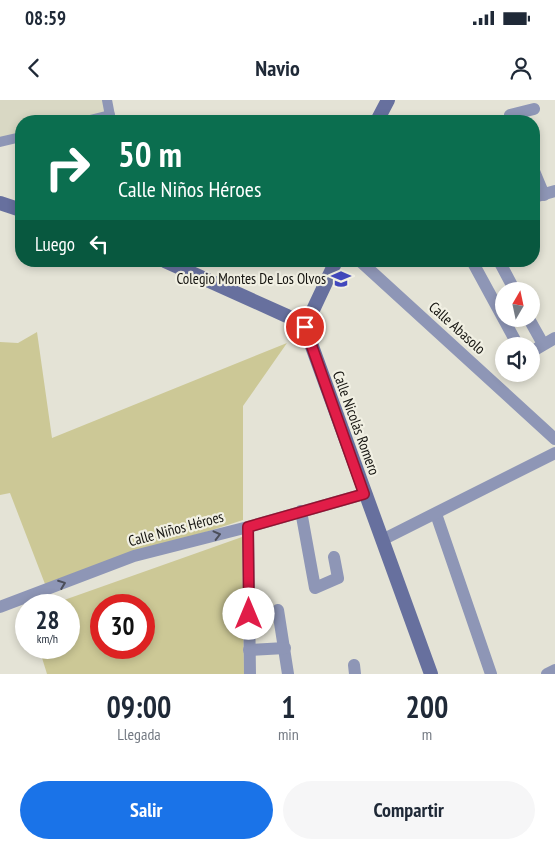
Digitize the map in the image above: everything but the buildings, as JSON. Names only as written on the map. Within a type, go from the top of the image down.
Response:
[{"type":"main road","points":[[380,115],[388,100]]},
{"type":"main road","points":[[0,203],[15,208]]},
{"type":"main road","points":[[178,267],[287,316],[305,327],[333,267]]},
{"type":"main road","name":"Calle Nicolás Romero","points":[[305,327],[364,494],[431,674]]},
{"type":"street","points":[[107,100],[110,115]]},
{"type":"street","points":[[510,115],[534,109]]},
{"type":"street","points":[[0,142],[15,138]]},
{"type":"street","name":"Calle Abasolo","points":[[367,267],[555,439]]},
{"type":"street","points":[[475,267],[513,337]]},
{"type":"street","points":[[502,267],[510,282]]},
{"type":"street","points":[[534,328],[543,344]]},
{"type":"street","points":[[540,346],[555,338]]},
{"type":"street","points":[[382,540],[555,453]]},
{"type":"street","name":"Calle Niños Héroes","points":[[0,606],[134,556],[248,527],[364,494]]},
{"type":"street","points":[[301,511],[315,588],[338,578],[334,557]]},
{"type":"street","points":[[436,514],[491,674]]},
{"type":"street","points":[[248,527],[250,674]]},
{"type":"street","points":[[278,610],[288,674]]},
{"type":"street","points":[[249,650],[284,648]]},
{"type":"street","points":[[547,674],[555,670]]},
{"type":"shaded area","points":[[0,100],[104,100],[107,114],[102,115],[15,115],[15,135],[0,139]]},
{"type":"shaded area","points":[[37,332],[52,438],[287,343],[243,406],[243,520],[45,584],[10,493],[0,495],[0,342],[18,343]]},
{"type":"shaded area","points":[[242,537],[244,674],[47,674],[42,659],[80,659],[80,594]]},
{"type":"place","name":"Colegio Montes De Los Olvos","points":[[341,279]]},
{"type":"route","points":[[249,614],[248,527],[364,494],[305,327]]}]
